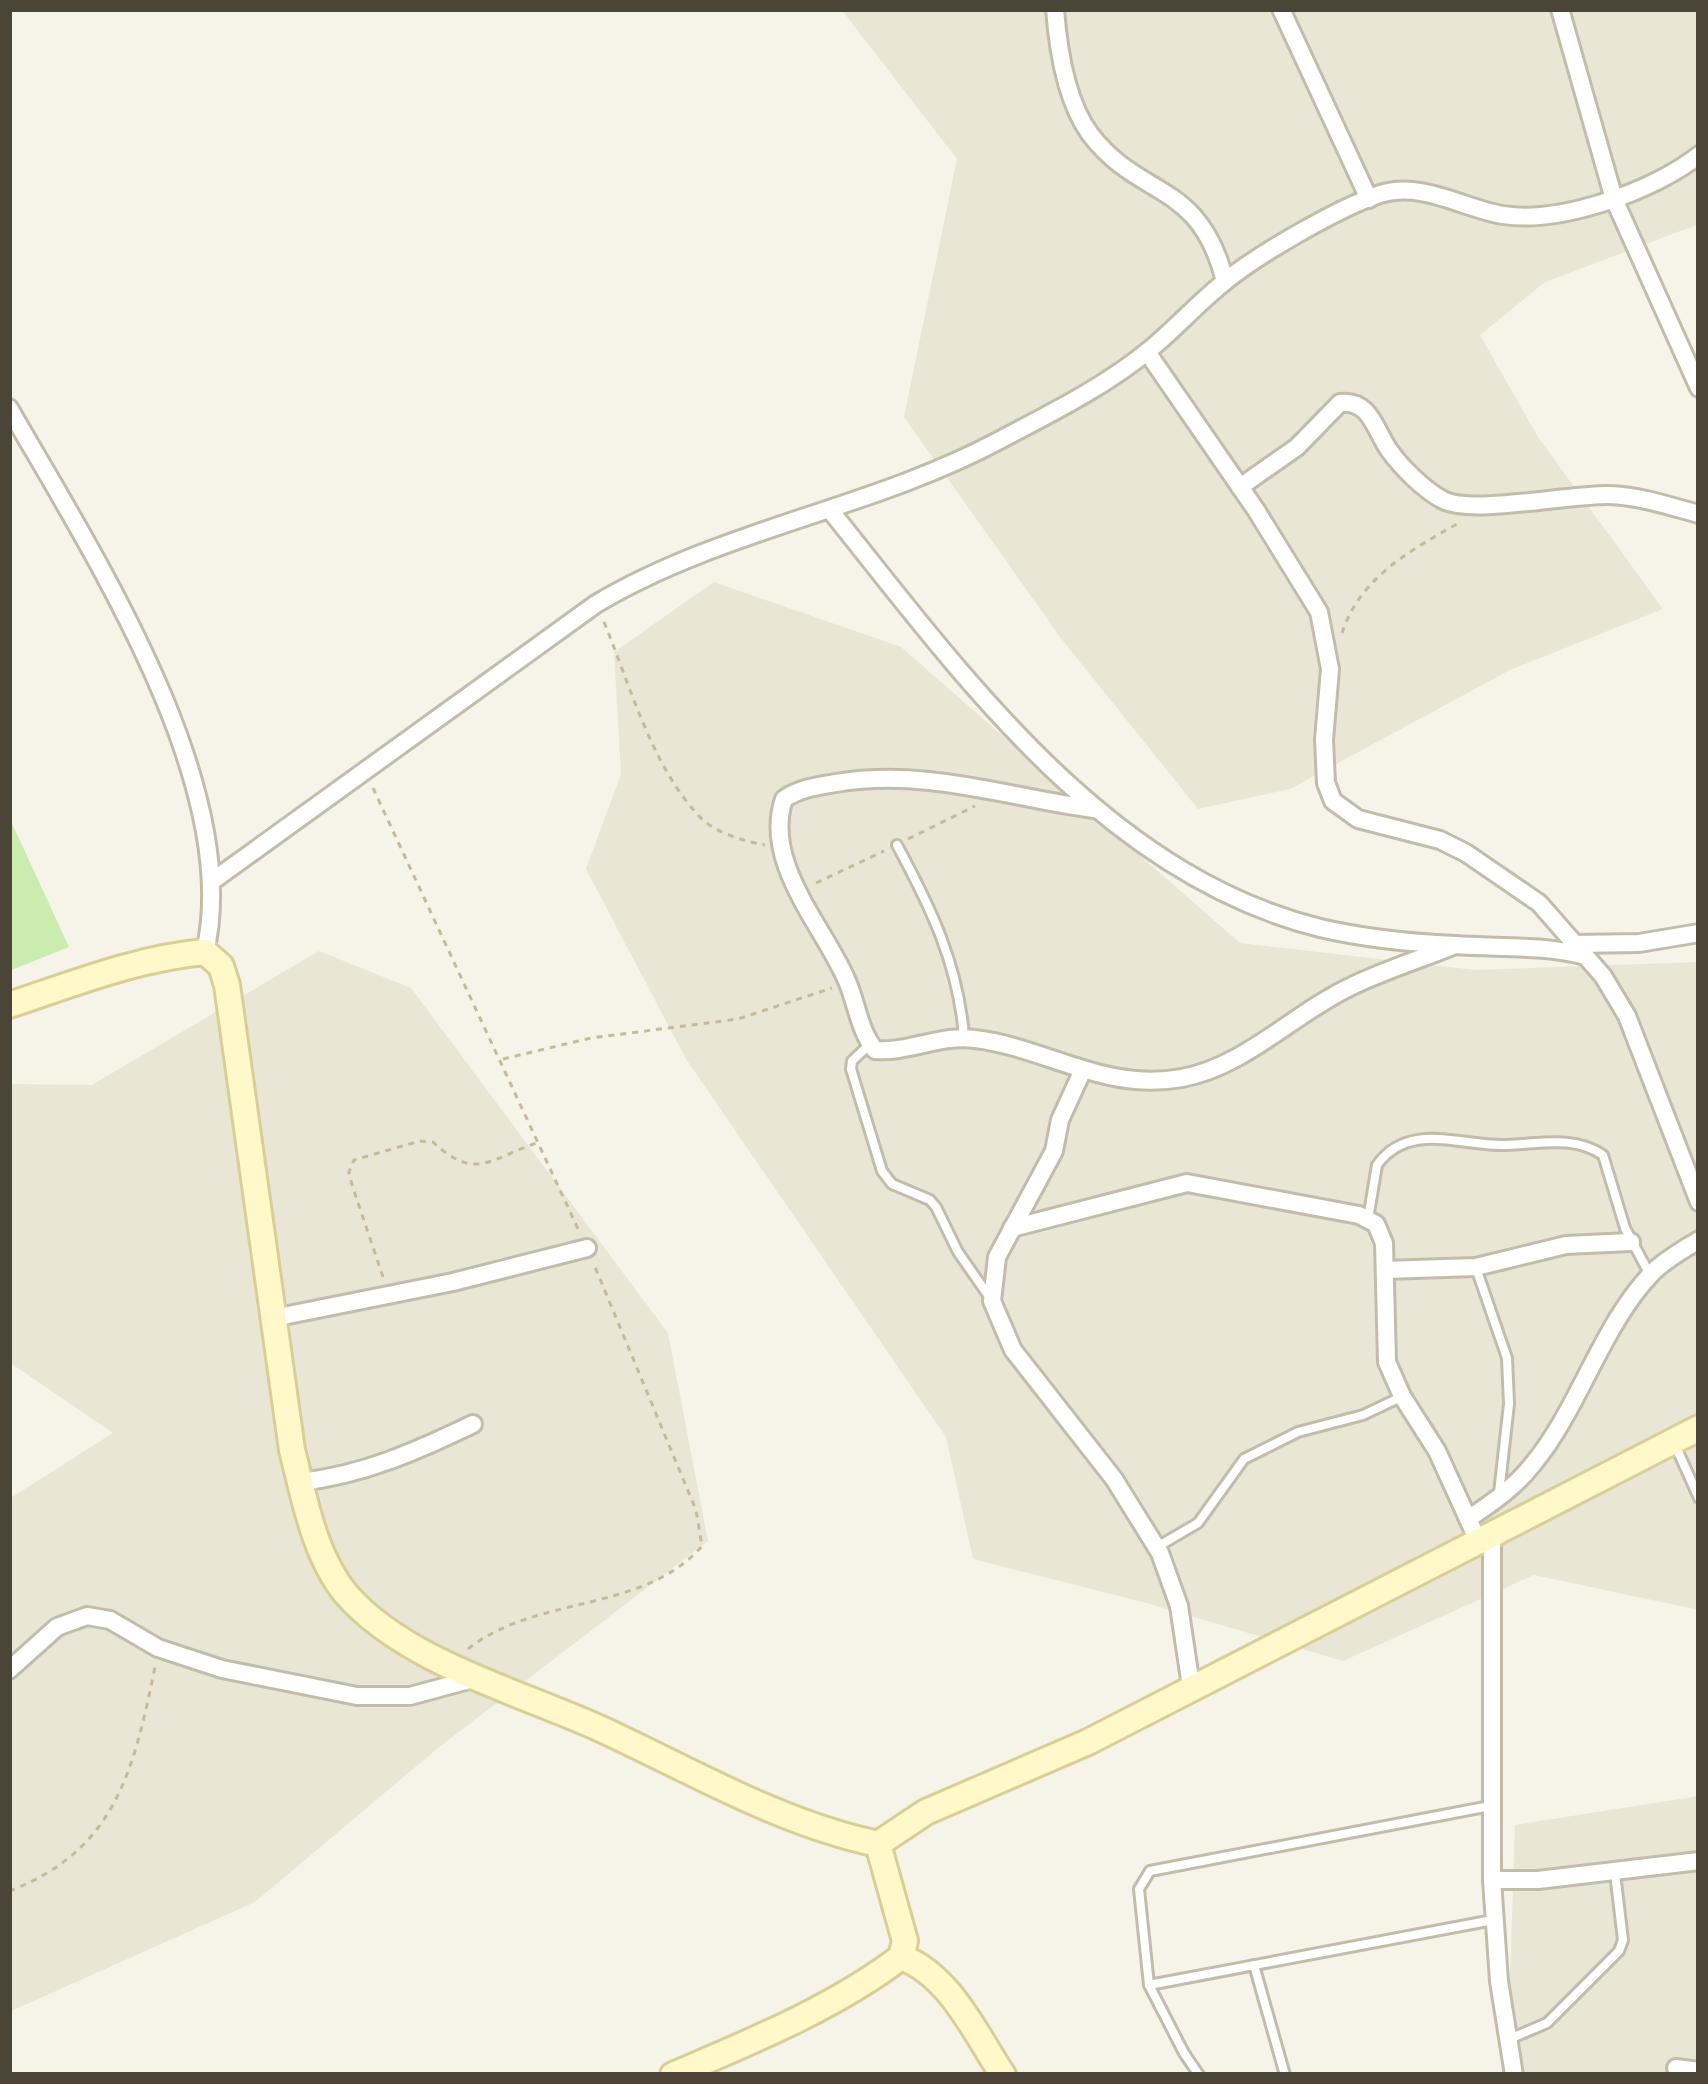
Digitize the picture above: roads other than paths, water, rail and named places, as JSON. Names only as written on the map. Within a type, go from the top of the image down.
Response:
[{"type":"street","points":[[1281,9],[1369,199]]},
{"type":"street","points":[[1560,9],[1614,199],[1699,388]]},
{"type":"street","points":[[1060,11],[1074,105],[1091,135],[1112,156],[1180,202],[1204,226],[1225,281]]},
{"type":"street","points":[[211,882],[596,604],[661,569],[744,536],[909,482],[997,442],[1111,377],[1147,352],[1225,281],[1322,221],[1369,199],[1407,190],[1526,217],[1614,199],[1699,155]]},
{"type":"street","points":[[1147,352],[1319,612],[1330,669],[1324,740],[1326,783],[1333,801],[1358,819],[1440,840],[1539,904],[1603,976],[1627,1016],[1699,1202]]},
{"type":"street","points":[[1240,487],[1287,455],[1340,403],[1348,402],[1366,411],[1386,446],[1445,502],[1493,504],[1609,495],[1645,498],[1699,514]]},
{"type":"street","points":[[9,408],[137,637],[182,752],[200,811],[211,882],[205,952]]},
{"type":"street","points":[[830,510],[947,656],[1094,808],[1147,850],[1259,911],[1324,929],[1455,945],[1579,950],[1699,934]]},
{"type":"street","points":[[1094,808],[932,778],[867,778],[814,786],[784,799],[780,809],[784,849],[796,893],[848,983],[870,1044],[880,1052],[964,1038],[1000,1043],[1082,1072],[1153,1081],[1233,1060],[1351,986],[1455,945]]},
{"type":"street","points":[[9,1005],[134,965],[205,952]]},
{"type":"street","points":[[205,952],[221,966],[227,985],[300,1482],[327,1562],[344,1591],[374,1621],[453,1670],[481,1677],[798,1823],[878,1844],[926,1812],[1088,1742],[1480,1532],[1699,1428]]},
{"type":"street","points":[[1082,1072],[1060,1120],[1054,1151],[997,1257],[992,1301],[1013,1350],[1114,1479],[1156,1547],[1178,1606],[1191,1686]]},
{"type":"street","points":[[1012,1228],[1187,1183],[1294,1201],[1376,1224],[1384,1243],[1387,1362],[1480,1532],[1493,1920],[1514,2075]]},
{"type":"street","points":[[1480,1532],[1500,1497],[1533,1465],[1565,1418],[1631,1300],[1650,1275],[1699,1240]]},
{"type":"street","points":[[1384,1270],[1476,1267],[1566,1245],[1631,1242]]},
{"type":"street","points":[[273,1318],[390,1296],[587,1248]]},
{"type":"street","points":[[300,1482],[386,1463],[473,1424]]},
{"type":"street","points":[[9,1670],[57,1627],[87,1616],[110,1621],[158,1648],[222,1669],[357,1696],[410,1696],[481,1677]]},
{"type":"street","points":[[673,2075],[750,2042],[901,1957],[905,1941],[878,1844]]},
{"type":"street","points":[[1492,1880],[1538,1880],[1699,1861]]},
{"type":"street","points":[[901,1957],[922,1965],[947,1991],[1003,2075]]},
{"type":"street","points":[[1676,2068],[1699,2071]]},
{"type":"lane","points":[[897,845],[949,951],[961,998],[964,1038]]},
{"type":"lane","points":[[870,1044],[852,1060],[851,1069],[881,1171],[892,1184],[930,1200],[992,1301]]},
{"type":"lane","points":[[1368,1220],[1377,1165],[1402,1143],[1444,1139],[1502,1145],[1575,1143],[1604,1155],[1631,1242],[1650,1275]]},
{"type":"lane","points":[[1476,1267],[1507,1358],[1509,1404],[1500,1497]]},
{"type":"lane","points":[[1156,1547],[1209,1512],[1244,1459],[1298,1432],[1363,1414],[1402,1396]]},
{"type":"lane","points":[[1673,1442],[1699,1498]]},
{"type":"lane","points":[[1199,2075],[1149,1984],[1139,1889],[1150,1871],[1490,1805]]},
{"type":"lane","points":[[1506,2040],[1547,2023],[1619,1951],[1623,1940],[1614,1871]]},
{"type":"lane","points":[[1149,1984],[1493,1920]]},
{"type":"lane","points":[[1254,1965],[1285,2075]]}]
